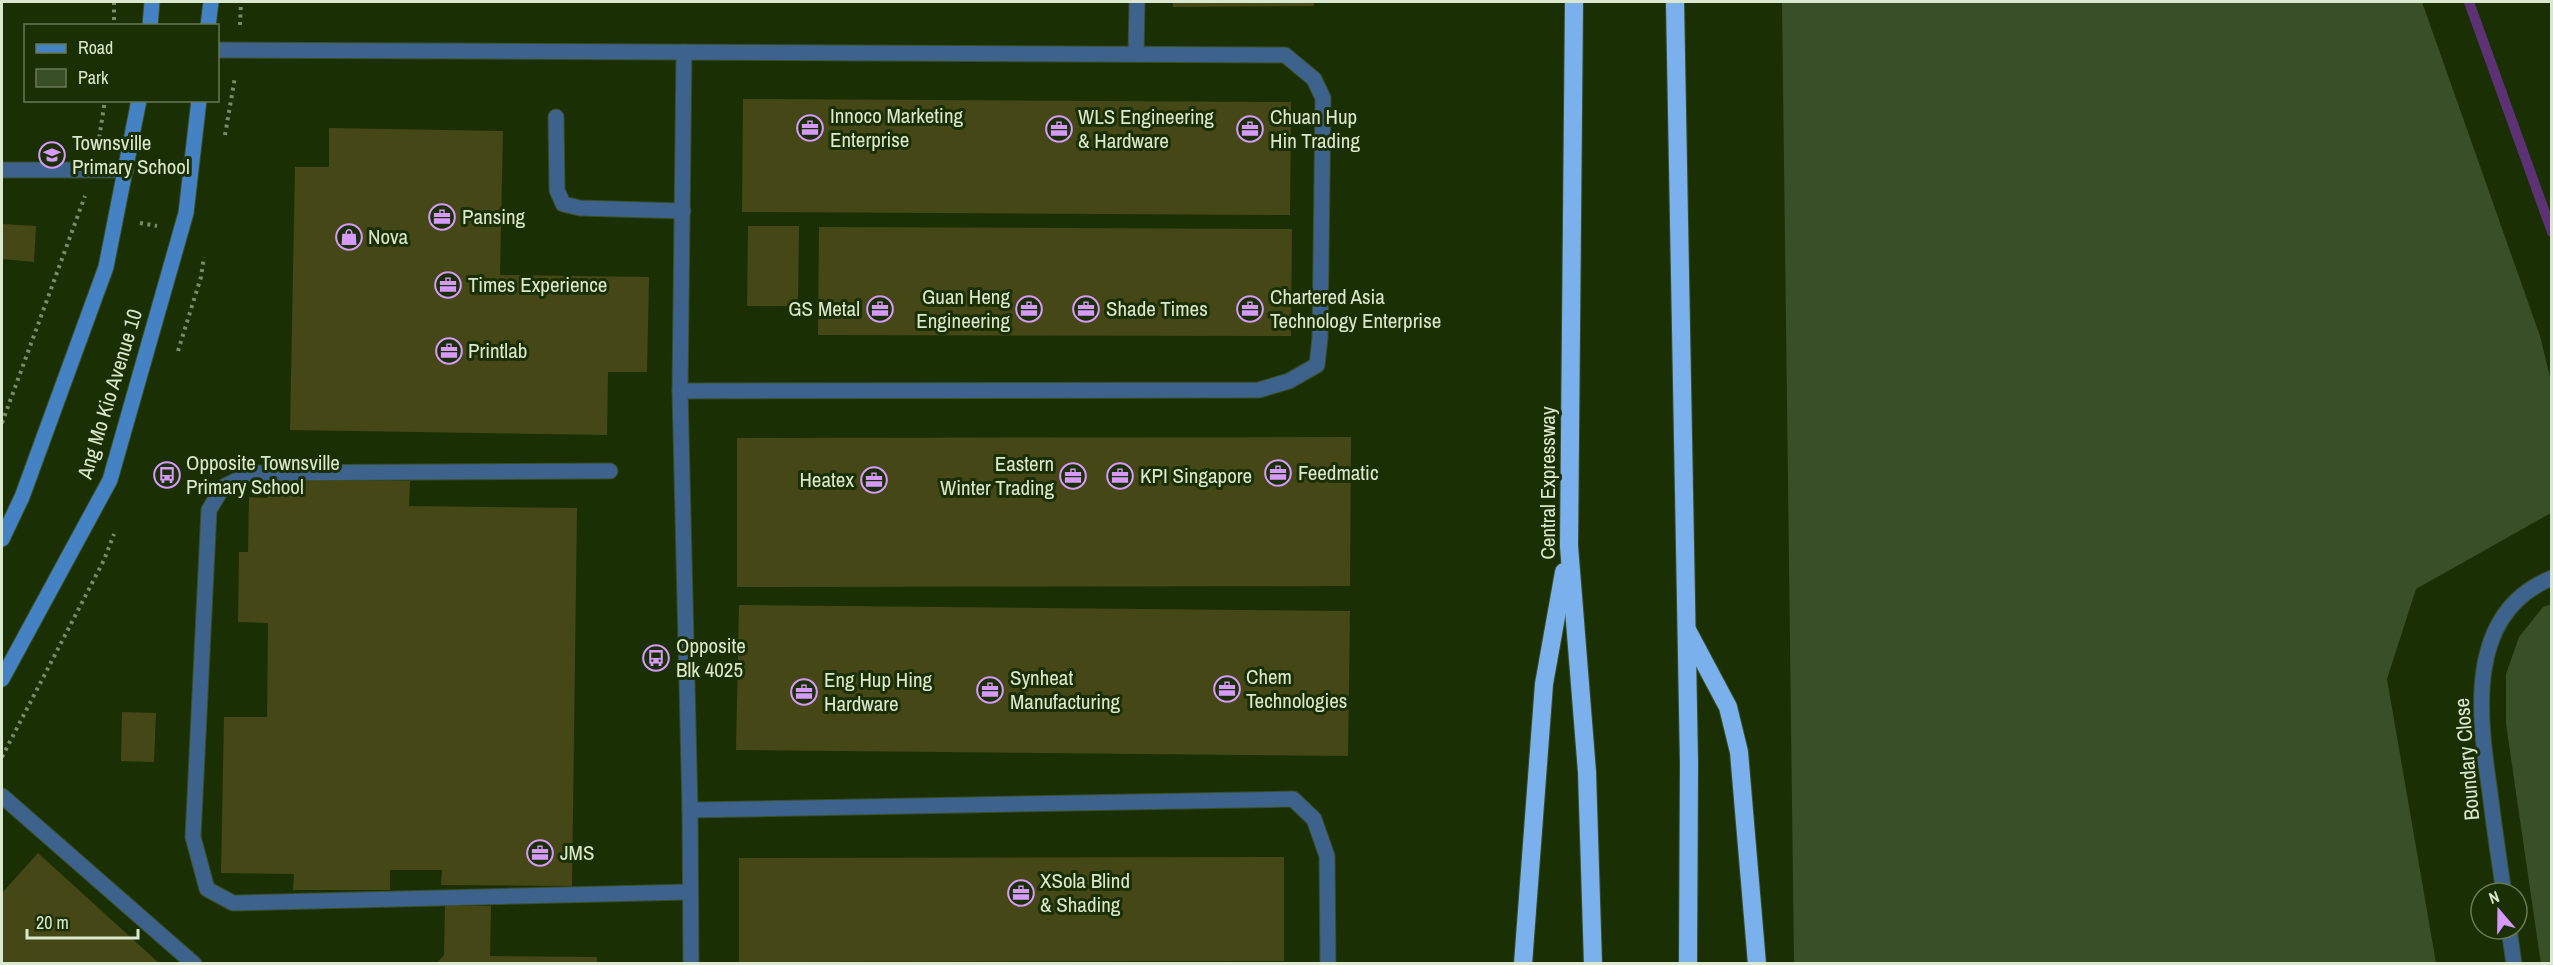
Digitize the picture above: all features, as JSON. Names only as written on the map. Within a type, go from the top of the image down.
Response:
[{"type":"highway","name":"Central Expressway","points":[[1574,2],[1569,546],[1587,772],[1593,963]]},
{"type":"highway","points":[[1675,2],[1689,763],[1688,963]]},
{"type":"highway","points":[[1523,963],[1544,684],[1569,546]]},
{"type":"highway","points":[[1685,626],[1728,707],[1739,752],[1757,963]]},
{"type":"main road","points":[[150,24],[152,2]]},
{"type":"main road","points":[[208,24],[210,2]]},
{"type":"main road","name":"Ang Mo Kio Avenue 10","points":[[2,539],[22,497],[106,267],[139,102]]},
{"type":"main road","name":"Ang Mo Kio Avenue 10","points":[[2,679],[110,480],[186,213],[199,102]]},
{"type":"lane","points":[[1136,54],[1137,2]]},
{"type":"lane","points":[[219,50],[1285,54],[1314,79],[1323,98],[1320,338],[1317,365],[1289,381],[1259,390],[680,391]]},
{"type":"lane","points":[[684,52],[680,391],[690,810],[691,963]]},
{"type":"lane","points":[[556,117],[557,190],[563,204],[580,207],[683,211]]},
{"type":"lane","points":[[2,170],[126,170]]},
{"type":"lane","points":[[610,471],[251,473],[223,487],[209,510],[193,837],[207,889],[233,903],[689,892]]},
{"type":"lane","name":"Boundary Close","points":[[2502,881],[2484,754],[2481,683],[2487,652],[2500,621],[2527,591],[2552,578]]},
{"type":"lane","points":[[2,796],[194,963]]},
{"type":"lane","points":[[690,810],[1293,800],[1314,819],[1327,856],[1328,963]]},
{"type":"lane","points":[[2511,941],[2514,963]]},
{"type":"path","points":[[114,2],[114,24]]},
{"type":"path","points":[[2,423],[94,169],[105,102]]},
{"type":"path","points":[[116,219],[181,230]]},
{"type":"green space","points":[[1782,2],[2422,2],[2540,336],[2551,381],[2551,513],[2416,589],[2387,679],[2436,963],[1794,963]]},
{"type":"green space","points":[[2551,604],[2552,963],[2541,964],[2506,724],[2506,674],[2519,637],[2543,607]]},
{"type":"building","points":[[1173,2],[1314,2],[1314,6],[1173,7]]},
{"type":"building","points":[[743,99],[1291,102],[1290,215],[742,212]]},
{"type":"building","points":[[329,128],[503,131],[500,275],[649,277],[647,372],[608,372],[607,435],[290,430],[295,167],[329,167]]},
{"type":"building","points":[[2,224],[36,226],[34,262],[2,259]]},
{"type":"building","points":[[748,226],[799,226],[798,306],[747,306]]},
{"type":"building","points":[[819,227],[1292,229],[1291,336],[818,335]]},
{"type":"building","points":[[1351,437],[1350,586],[737,587],[737,438]]},
{"type":"building","points":[[267,479],[410,481],[409,506],[577,508],[572,886],[441,885],[442,870],[390,870],[390,890],[293,890],[294,874],[221,873],[224,717],[267,717],[268,623],[238,622],[239,552],[248,552],[249,497],[267,498]]},
{"type":"building","points":[[739,605],[1350,611],[1348,756],[736,750]]},
{"type":"building","points":[[122,712],[156,713],[154,762],[121,761]]},
{"type":"building","points":[[38,853],[160,964],[2,964],[2,893]]},
{"type":"building","points":[[1284,857],[1284,961],[739,962],[739,858]]},
{"type":"building","points":[[445,906],[491,906],[490,956],[597,957],[597,964],[436,964],[444,955]]},
{"type":"waterway","points":[[2469,2],[2552,232]]},
{"type":"place","name":"Innoco Marketing Enterprise","points":[[810,128]]},
{"type":"place","name":"WLS Engineering & Hardware","points":[[1059,129]]},
{"type":"place","name":"Chuan Hup Hin Trading","points":[[1250,129]]},
{"type":"place","name":"Townsville Primary School","points":[[52,155]]},
{"type":"place","name":"Pansing","points":[[442,217]]},
{"type":"place","name":"Nova","points":[[349,237]]},
{"type":"place","name":"Times Experience","points":[[448,285]]},
{"type":"place","name":"GS Metal","points":[[880,309]]},
{"type":"place","name":"Guan Heng Engineering","points":[[1029,309]]},
{"type":"place","name":"Shade Times","points":[[1086,309]]},
{"type":"place","name":"Chartered Asia Technology Enterprise","points":[[1250,309]]},
{"type":"place","name":"Printlab","points":[[449,351]]},
{"type":"place","name":"Feedmatic","points":[[1278,473]]},
{"type":"place","name":"Opposite Townsville Primary School","points":[[167,475]]},
{"type":"place","name":"Eastern Winter Trading","points":[[1073,476]]},
{"type":"place","name":"KPI Singapore","points":[[1120,476]]},
{"type":"place","name":"Heatex","points":[[874,480]]},
{"type":"place","name":"Opposite Blk 4025","points":[[656,658]]},
{"type":"place","name":"Chem Technologies","points":[[1227,689]]},
{"type":"place","name":"Synheat Manufacturing","points":[[990,690]]},
{"type":"place","name":"Eng Hup Hing Hardware","points":[[804,692]]},
{"type":"place","name":"JMS","points":[[540,853]]},
{"type":"place","name":"XSola Blind & Shading","points":[[1021,893]]}]
